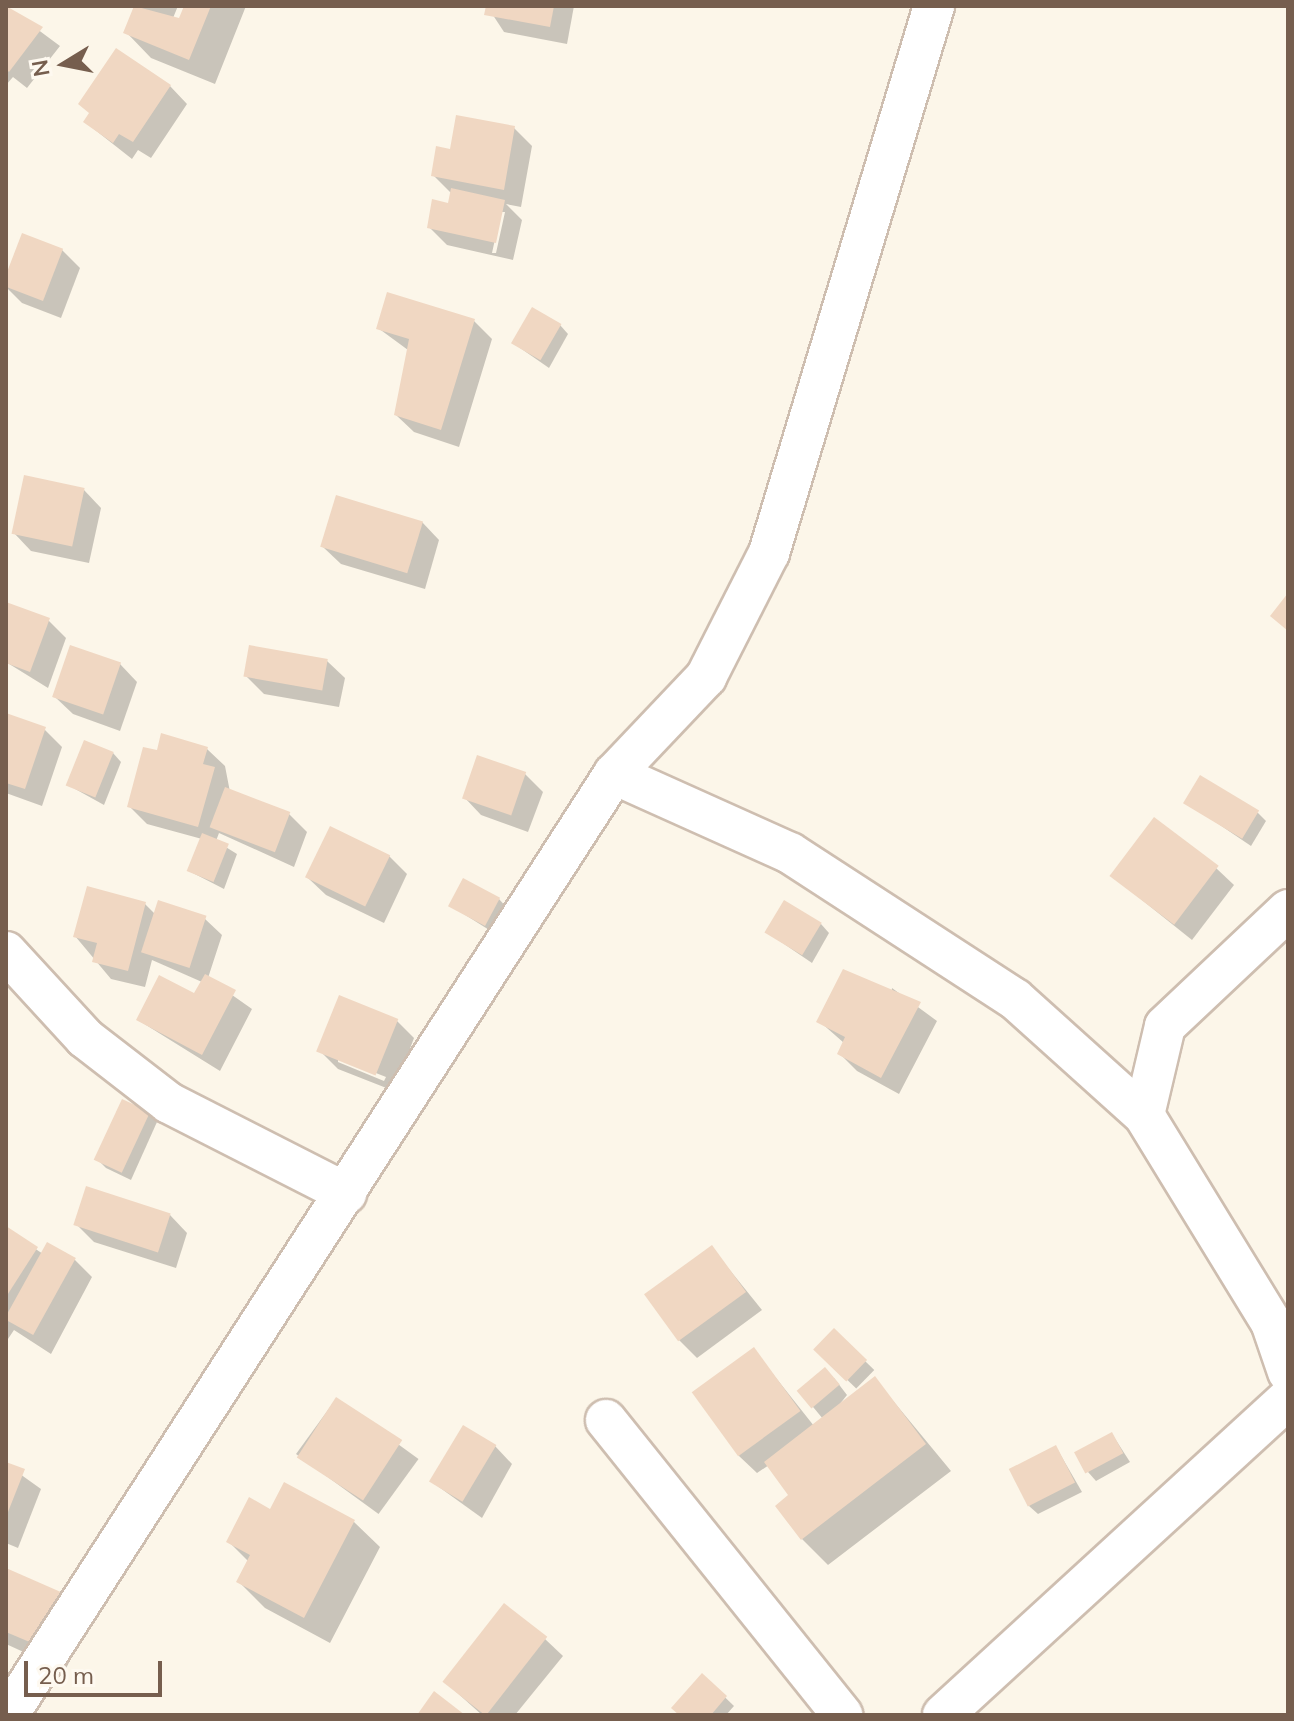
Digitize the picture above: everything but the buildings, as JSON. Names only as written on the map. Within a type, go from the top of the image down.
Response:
[{"type":"street","points":[[8,1715],[614,774],[706,677],[769,553],[934,6]]},
{"type":"street","points":[[614,774],[790,853],[1015,999],[1144,1115],[1271,1322],[1288,1372]]},
{"type":"street","points":[[1144,1115],[1165,1026],[1288,910]]},
{"type":"street","points":[[6,952],[85,1038],[169,1103],[346,1193]]},
{"type":"street","points":[[943,1715],[1288,1399]]},
{"type":"street","points":[[606,1420],[842,1715]]}]
